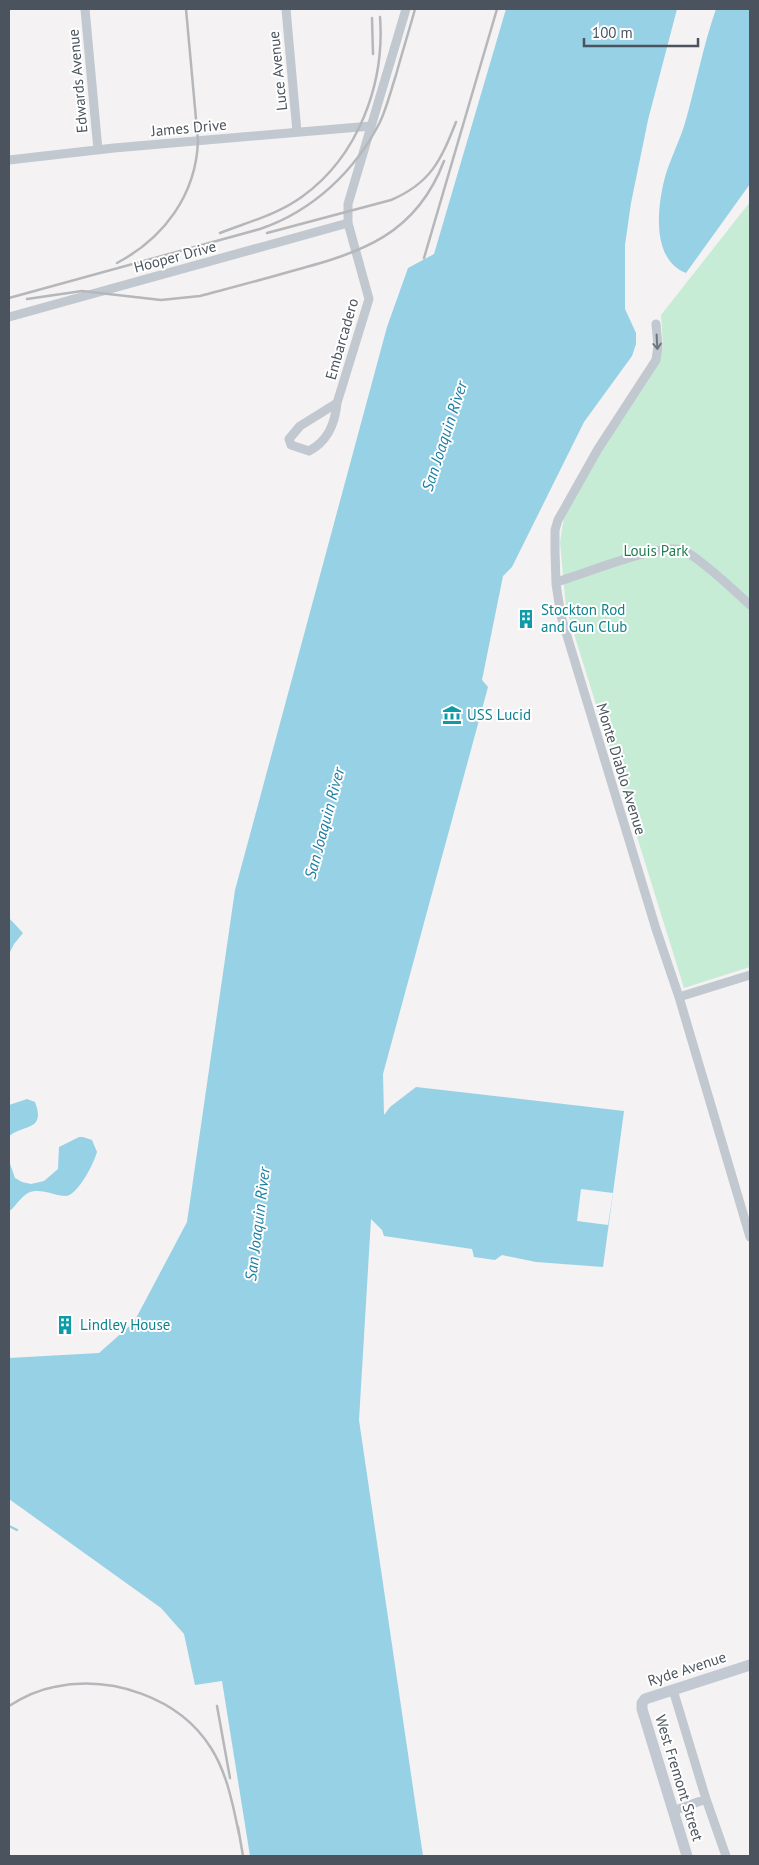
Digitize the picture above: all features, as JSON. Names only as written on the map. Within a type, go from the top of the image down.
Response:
[{"type":"street","name":"Edwards Avenue","points":[[85,9],[98,150]]},
{"type":"street","name":"Luce Avenue","points":[[286,9],[298,132]]},
{"type":"street","points":[[371,126],[406,9]]},
{"type":"street","name":"James Drive","points":[[9,160],[98,150],[371,126]]},
{"type":"street","name":"Embarcadero","points":[[337,403],[294,431],[289,439],[291,445],[309,451],[326,438],[331,430],[337,403],[369,299],[348,223],[348,204],[371,126]]},
{"type":"street","name":"Hooper Drive","points":[[9,317],[348,223]]},
{"type":"street","name":"Monte Diablo Avenue","points":[[656,324],[658,346],[656,360],[598,449],[561,513],[556,530],[556,582],[561,616],[570,650],[656,929],[679,997],[750,1236]]},
{"type":"street","points":[[556,582],[650,552],[669,549],[682,550],[698,560],[750,605]]},
{"type":"street","points":[[679,997],[750,975]]},
{"type":"street","name":"Ryde Avenue","points":[[642,1710],[644,1699],[750,1665]]},
{"type":"street","points":[[673,1690],[706,1799],[726,1856]]},
{"type":"street","name":"West Fremont Street","points":[[642,1710],[687,1856]]},
{"type":"street","points":[[673,1811],[706,1799]]},
{"type":"green space","name":"Louis Park","points":[[750,202],[750,967],[684,988],[566,608],[560,542],[566,504],[663,347],[661,315]]},
{"type":"water","name":"San Joaquin River","points":[[506,9],[677,9],[648,120],[631,203],[625,245],[625,309],[636,333],[636,344],[632,356],[584,422],[512,567],[503,576],[482,680],[488,687],[383,1074],[384,1115],[390,1107],[416,1087],[624,1111],[603,1267],[536,1262],[502,1255],[495,1260],[474,1257],[472,1249],[384,1236],[382,1230],[371,1219],[359,1420],[423,1856],[250,1856],[222,1681],[195,1685],[184,1634],[161,1608],[9,1499],[9,1358],[99,1353],[134,1322],[187,1222],[235,890],[387,327],[408,268],[434,254]]},
{"type":"water","points":[[716,9],[750,9],[750,184],[686,273],[675,267],[667,257],[662,246],[659,219],[660,206],[666,174],[685,123]]},
{"type":"water","points":[[9,918],[23,933],[9,954]]},
{"type":"water","points":[[27,1099],[35,1102],[38,1118],[32,1125],[9,1136],[9,1105]]},
{"type":"water","points":[[79,1137],[92,1140],[97,1152],[80,1185],[71,1194],[66,1196],[33,1191],[26,1194],[9,1210],[9,1161],[15,1178],[22,1182],[31,1184],[44,1181],[58,1169],[59,1147]]},
{"type":"pier","points":[[581,1189],[613,1193],[608,1225],[577,1221]]},
{"type":"waterway","points":[[9,1526],[17,1530]]},
{"type":"railway","points":[[117,263],[134,253],[163,228],[184,197],[196,161],[198,141],[186,9]]},
{"type":"railway","points":[[9,298],[260,229],[298,212],[315,200],[345,173],[370,140],[380,122],[415,9]]},
{"type":"railway","points":[[424,258],[497,9]]},
{"type":"railway","points":[[220,233],[263,217],[294,202],[322,180],[339,161],[364,117],[372,93],[378,68],[380,17]]},
{"type":"railway","points":[[372,18],[373,54]]},
{"type":"railway","points":[[267,233],[391,200],[405,193],[416,186],[433,169],[445,148],[456,122]]},
{"type":"railway","points":[[27,299],[82,291],[161,300],[200,296],[317,264],[341,256],[384,237],[402,223],[418,207],[432,186],[444,161]]},
{"type":"railway","points":[[9,1706],[42,1690],[76,1684],[98,1684],[120,1688],[142,1694],[162,1703],[181,1715],[197,1730],[217,1758],[232,1801],[239,1834]]},
{"type":"railway","points":[[217,1706],[230,1778]]},
{"type":"railway","points":[[238,1827],[243,1856]]},
{"type":"place","name":"Stockton Rod and Gun Club","points":[[526,619]]},
{"type":"place","name":"USS Lucid","points":[[452,715]]},
{"type":"place","name":"Lindley House","points":[[65,1325]]}]
